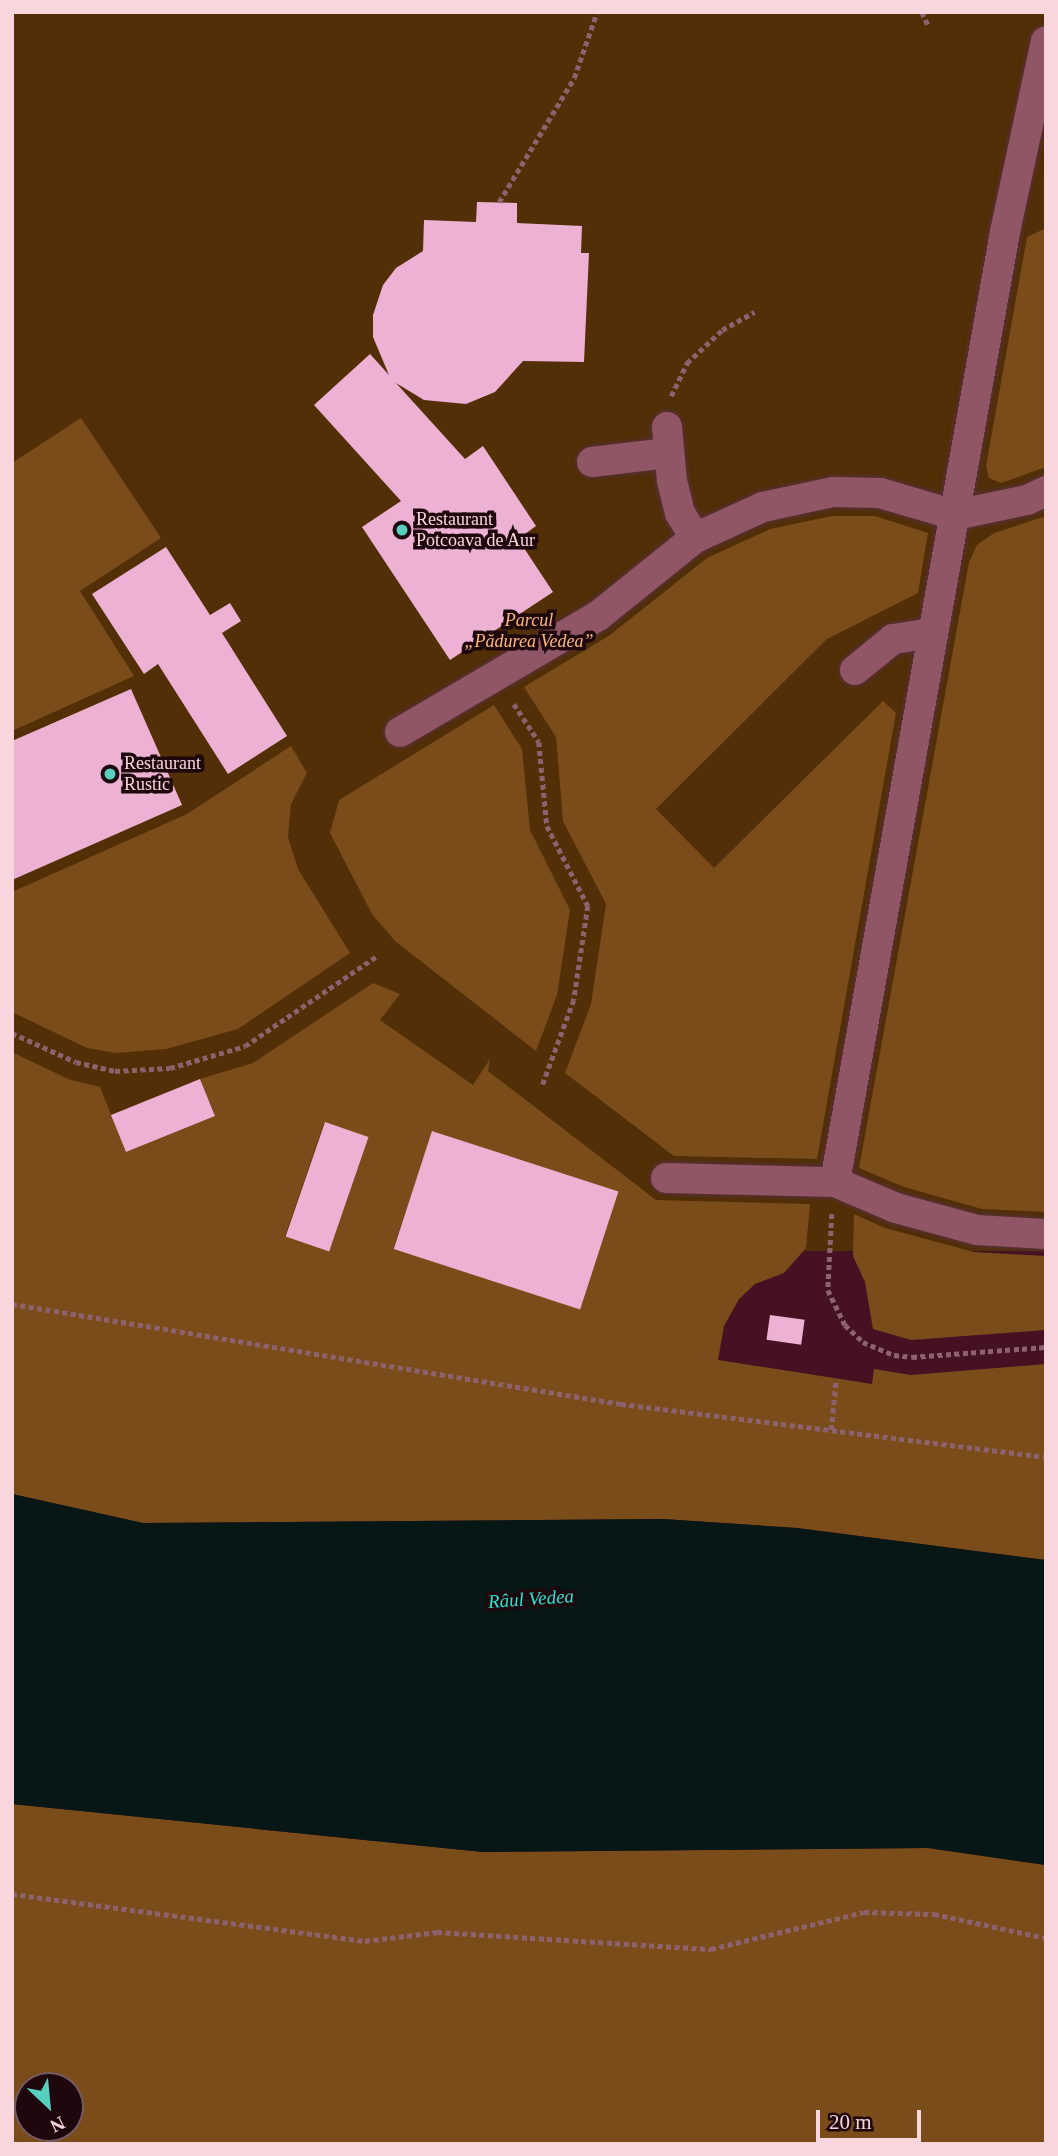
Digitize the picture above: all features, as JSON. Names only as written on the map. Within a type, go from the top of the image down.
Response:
[{"type":"street","points":[[835,1182],[933,633],[1046,41]]},
{"type":"street","points":[[592,462],[667,440],[680,513],[695,538]]},
{"type":"street","points":[[400,732],[598,616],[695,538],[763,506],[833,492],[880,493],[955,515],[1027,500],[1046,491]]},
{"type":"street","points":[[855,670],[892,639],[933,633]]},
{"type":"street","points":[[666,1178],[835,1182],[896,1208],[978,1230],[1046,1234]]},
{"type":"path","points":[[499,202],[574,78],[597,12]]},
{"type":"path","points":[[922,12],[928,24]]},
{"type":"path","points":[[667,440],[671,395],[687,363],[722,330],[754,312]]},
{"type":"path","points":[[497,677],[539,742],[547,826],[588,906],[574,1000],[543,1084]]},
{"type":"path","points":[[12,1033],[76,1062],[102,1068],[170,1068],[245,1046],[377,957]]},
{"type":"path","points":[[835,1182],[826,1276],[833,1305],[845,1325],[876,1350],[912,1357],[1046,1347]]},
{"type":"path","points":[[12,1304],[621,1404],[1046,1457]]},
{"type":"path","points":[[831,1430],[836,1378]]},
{"type":"path","points":[[12,1894],[365,1941],[437,1932],[711,1949],[864,1912],[934,1914],[1046,1938]]},
{"type":"green space","name":"Parcul „Pădurea Vedea”","points":[[12,12],[1046,12],[1046,1251],[12,1251]]},
{"type":"shaded area","points":[[1046,228],[1046,467],[1001,483],[989,478],[986,466],[1027,237]]},
{"type":"shaded area","points":[[81,418],[161,538],[80,591],[134,676],[12,731],[12,463]]},
{"type":"shaded area","points":[[832,516],[875,516],[928,533],[918,593],[827,639],[656,809],[714,868],[883,701],[896,713],[817,1159],[674,1156],[565,1073],[591,1004],[606,904],[563,821],[556,737],[524,687],[610,635],[707,558],[770,529]]},
{"type":"shaded area","points":[[1046,516],[1046,1212],[982,1209],[904,1187],[859,1168],[969,562],[977,545],[994,533]]},
{"type":"shaded area","points":[[494,705],[522,749],[530,830],[570,910],[557,995],[536,1051],[395,941],[372,914],[330,833],[339,800]]},
{"type":"shaded area","points":[[291,746],[307,773],[291,804],[288,837],[298,869],[350,953],[238,1029],[166,1049],[116,1053],[87,1048],[12,1012],[12,892],[187,814]]},
{"type":"shaded area","points":[[373,983],[400,994],[380,1020],[473,1085],[490,1059],[488,1071],[656,1200],[810,1204],[806,1248],[784,1273],[755,1284],[739,1299],[724,1326],[718,1360],[872,1384],[874,1369],[911,1375],[1046,1364],[1046,1560],[797,1528],[663,1519],[143,1523],[12,1494],[12,1052],[68,1079],[100,1087],[126,1152],[215,1116],[200,1079],[253,1063]],"holes":[[[324,1123],[368,1137],[328,1251],[285,1236]],[[433,1131],[618,1193],[393,1249]]]},
{"type":"shaded area","points":[[854,1214],[885,1228],[974,1252],[1046,1256],[1046,1330],[911,1340],[873,1329],[865,1282],[853,1256]]},
{"type":"shaded area","points":[[12,1804],[483,1852],[928,1848],[1046,1865],[1046,2144],[12,2144]]},
{"type":"water","name":"Râul Vedea","points":[[12,1494],[143,1523],[663,1519],[797,1528],[1046,1560],[1046,1865],[928,1848],[483,1852],[12,1804]]},
{"type":"building","points":[[477,202],[517,203],[517,223],[582,226],[581,253],[589,253],[584,362],[523,361],[495,392],[466,404],[424,400],[396,383],[465,459],[483,446],[536,526],[518,539],[553,592],[450,660],[362,527],[401,501],[314,405],[370,354],[389,375],[373,337],[373,315],[383,285],[396,268],[423,251],[424,220],[476,222]]},
{"type":"building","points":[[166,547],[210,615],[230,603],[241,621],[222,633],[287,736],[228,774],[158,664],[144,674],[92,594]]},
{"type":"building","points":[[131,689],[182,805],[12,880],[12,741]]},
{"type":"building","points":[[200,1079],[215,1116],[126,1152],[111,1115]]},
{"type":"building","points":[[325,1122],[368,1137],[329,1251],[286,1236]]},
{"type":"building","points":[[432,1131],[618,1192],[580,1309],[394,1249]]},
{"type":"building","points":[[770,1315],[805,1320],[801,1345],[767,1340]]},
{"type":"place","name":"Restaurant Potcoava de Aur","points":[[402,530]]},
{"type":"place","name":"Restaurant Rustic","points":[[110,774]]}]
